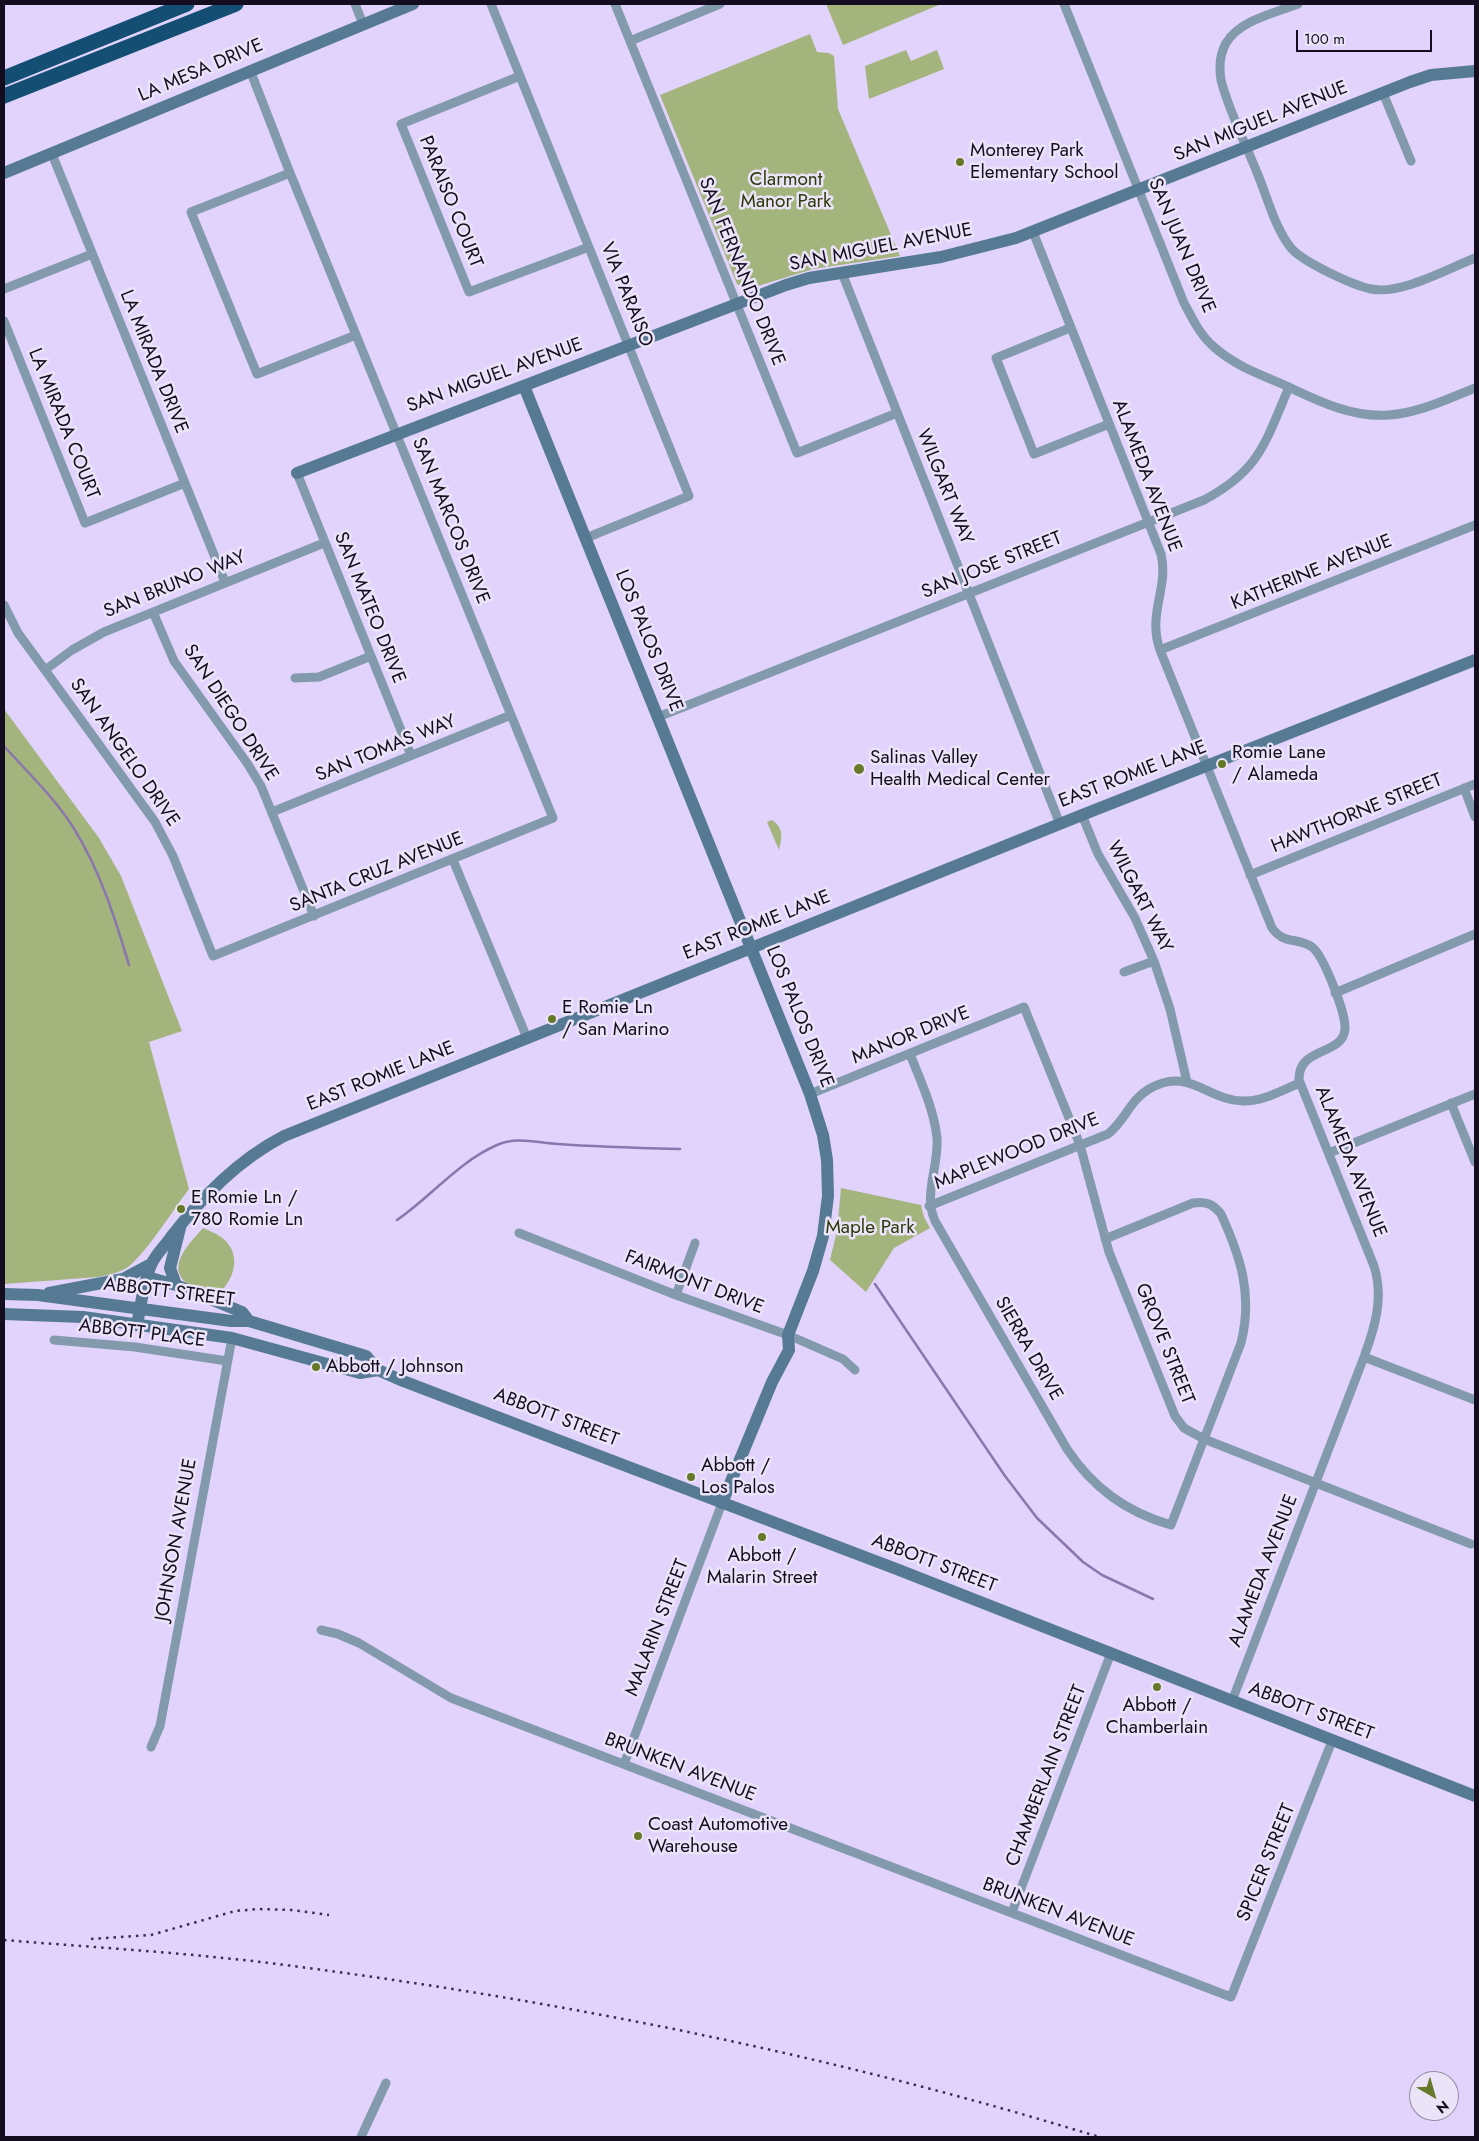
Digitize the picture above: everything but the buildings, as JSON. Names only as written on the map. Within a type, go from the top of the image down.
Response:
[{"type":"highway","points":[[4,78],[187,4]]},
{"type":"highway","points":[[4,96],[236,4]]},
{"type":"main road","name":"LA MESA DRIVE","points":[[4,173],[413,4]]},
{"type":"main road","name":"SAN MIGUEL AVENUE","points":[[297,473],[397,433],[809,278],[941,257],[1033,232],[1431,75],[1475,71]]},
{"type":"main road","name":"LOS PALOS DRIVE","points":[[524,386],[810,1094],[821,1126],[825,1147],[828,1183],[827,1208],[820,1252],[788,1335],[789,1350],[772,1382],[722,1503]]},
{"type":"main road","name":"EAST ROMIE LANE","points":[[137,1325],[151,1264],[180,1226],[227,1174],[254,1152],[271,1143],[1082,815],[1475,660]]},
{"type":"main road","points":[[176,1285],[170,1268],[180,1226]]},
{"type":"main road","points":[[38,1295],[123,1279],[151,1264]]},
{"type":"main road","points":[[147,1277],[176,1285],[242,1312],[249,1321]]},
{"type":"main road","name":"ABBOTT STREET","points":[[4,1294],[38,1295],[232,1321],[249,1321],[366,1356],[378,1370],[1111,1653],[1475,1796]]},
{"type":"main road","name":"ABBOTT STREET","points":[[4,1314],[83,1317],[232,1338],[360,1373],[378,1370]]},
{"type":"street","points":[[355,4],[363,24]]},
{"type":"street","name":"VIA PARAISO","points":[[491,4],[689,496],[586,538]]},
{"type":"street","name":"SAN FERNANDO DRIVE","points":[[615,4],[797,453],[897,414]]},
{"type":"street","points":[[630,41],[720,4]]},
{"type":"street","name":"SAN JUAN DRIVE","points":[[1064,4],[1184,302],[1201,332],[1212,345],[1234,363],[1289,388],[1336,407],[1370,415],[1407,413],[1475,388]]},
{"type":"street","points":[[1298,4],[1241,28],[1233,35],[1223,51],[1220,70],[1221,81],[1247,148],[1284,238],[1290,247],[1305,260],[1364,287],[1384,290],[1403,287],[1475,258]]},
{"type":"street","name":"SAN MARCOS DRIVE","points":[[250,70],[290,173],[553,818]]},
{"type":"street","name":"PARAISO COURT","points":[[520,76],[400,124],[469,292],[589,247]]},
{"type":"street","points":[[1383,93],[1412,161]]},
{"type":"street","name":"LA MIRADA DRIVE","points":[[52,154],[225,582]]},
{"type":"street","points":[[290,173],[191,212],[257,374],[356,335]]},
{"type":"street","name":"ALAMEDA AVENUE","points":[[1033,232],[1149,521],[1164,565],[1155,620],[1155,633],[1160,650],[1274,931],[1282,938],[1306,944],[1314,949],[1322,962],[1344,1017],[1344,1034],[1334,1045],[1307,1059],[1301,1068],[1300,1083],[1378,1278],[1379,1303],[1377,1316],[1364,1358],[1232,1701]]},
{"type":"street","points":[[4,289],[92,254]]},
{"type":"street","name":"WILGART WAY","points":[[842,273],[1060,824]]},
{"type":"street","name":"LA MIRADA COURT","points":[[4,321],[85,523],[184,483]]},
{"type":"street","points":[[1070,328],[996,358],[1034,454],[1109,424]]},
{"type":"street","name":"SAN JOSE STREET","points":[[658,718],[1204,500],[1236,480],[1249,468],[1268,439],[1289,388]]},
{"type":"street","name":"SAN MATEO DRIVE","points":[[297,473],[411,756]]},
{"type":"street","name":"KATHERINE AVENUE","points":[[1160,650],[1475,526]]},
{"type":"street","name":"SAN BRUNO WAY","points":[[45,670],[87,641],[225,582],[324,543]]},
{"type":"street","name":"SAN ANGELO DRIVE","points":[[4,605],[18,633],[155,822],[177,866],[213,956]]},
{"type":"street","name":"SAN DIEGO DRIVE","points":[[153,612],[174,661],[247,763],[260,786],[314,916]]},
{"type":"street","points":[[294,678],[319,677],[371,656]]},
{"type":"street","name":"SAN TOMAS WAY","points":[[272,812],[511,715]]},
{"type":"street","name":"HAWTHORNE STREET","points":[[1250,875],[1475,784]]},
{"type":"street","points":[[1464,788],[1475,817]]},
{"type":"street","name":"WILGART WAY","points":[[1082,815],[1105,866],[1135,918],[1154,960],[1170,1009],[1187,1082]]},
{"type":"street","name":"SANTA CRUZ AVENUE","points":[[213,956],[553,818]]},
{"type":"street","points":[[453,860],[527,1038]]},
{"type":"street","points":[[1335,993],[1475,934]]},
{"type":"street","points":[[1124,972],[1154,960]]},
{"type":"street","name":"MANOR DRIVE","points":[[810,1094],[1024,1007]]},
{"type":"street","name":"GROVE STREET","points":[[1024,1007],[1080,1145],[1104,1239],[1175,1416],[1184,1428],[1204,1439],[1474,1545]]},
{"type":"street","name":"SIERRA DRIVE","points":[[910,1054],[931,1109],[937,1139],[930,1206],[935,1221],[1067,1449],[1094,1484],[1118,1503],[1144,1516],[1171,1525],[1204,1439]]},
{"type":"street","name":"MAPLEWOOD DRIVE","points":[[930,1206],[1100,1138],[1114,1129],[1136,1099],[1150,1088],[1168,1082],[1196,1084],[1222,1098],[1248,1101],[1263,1098],[1300,1083]]},
{"type":"street","points":[[1329,1153],[1475,1094]]},
{"type":"street","points":[[1451,1104],[1475,1162]]},
{"type":"street","points":[[1104,1239],[1193,1203],[1212,1204],[1221,1214],[1242,1270],[1246,1289],[1246,1314],[1241,1343],[1204,1439]]},
{"type":"street","name":"FAIRMONT DRIVE","points":[[519,1233],[676,1295],[788,1335],[843,1359],[855,1370]]},
{"type":"street","points":[[676,1295],[695,1243]]},
{"type":"street","name":"JOHNSON AVENUE","points":[[151,1747],[160,1726],[232,1338]]},
{"type":"street","name":"ABBOTT PLACE","points":[[54,1340],[135,1347],[227,1362]]},
{"type":"street","points":[[1364,1358],[1475,1400]]},
{"type":"street","name":"MALARIN STREET","points":[[624,1764],[722,1503]]},
{"type":"street","name":"BRUNKEN AVENUE","points":[[321,1630],[338,1634],[359,1643],[451,1698],[1231,1997]]},
{"type":"street","name":"CHAMBERLAIN STREET","points":[[1012,1912],[1111,1653]]},
{"type":"street","name":"SPICER STREET","points":[[1231,1997],[1332,1741]]},
{"type":"street","points":[[361,2137],[386,2083]]},
{"type":"green space","points":[[826,4],[941,4],[843,45]]},
{"type":"green space","name":"Clarmont Manor Park","points":[[810,34],[817,52],[829,53],[834,56],[838,109],[900,256],[813,269],[745,290],[737,284],[660,95]]},
{"type":"green space","points":[[906,50],[911,61],[937,50],[944,69],[869,99],[865,66]]},
{"type":"green space","points":[[4,709],[99,838],[121,876],[182,1031],[149,1042],[189,1189],[151,1241],[128,1267],[113,1274],[98,1277],[4,1284]]},
{"type":"green space","points":[[772,820],[779,826],[781,833],[779,850],[767,822]]},
{"type":"green space","name":"Maple Park","points":[[841,1188],[921,1205],[924,1217],[930,1228],[894,1248],[866,1292],[830,1260],[837,1231]]},
{"type":"green space","points":[[203,1228],[228,1243],[234,1258],[232,1274],[217,1295],[188,1284],[181,1277],[179,1270],[182,1255]]},
{"type":"waterway","points":[[4,746],[57,805],[83,843],[106,894],[129,965]]},
{"type":"waterway","points":[[397,1220],[457,1170],[483,1152],[504,1142],[527,1141],[589,1146],[680,1149]]},
{"type":"waterway","points":[[875,1284],[1005,1476],[1037,1518],[1083,1562],[1102,1575],[1153,1599]]},
{"type":"railway","points":[[91,1939],[151,1935],[235,1911],[258,1909],[292,1910],[329,1915]]},
{"type":"railway","points":[[4,1940],[164,1952],[261,1962],[473,1992],[579,2011],[684,2031],[893,2079],[1099,2137]]},
{"type":"place","name":"Monterey Park Elementary School","points":[[960,162]]},
{"type":"place","name":"Romie Lane / Alameda","points":[[1222,764]]},
{"type":"place","name":"Salinas Valley Health Medical Center","points":[[859,769]]},
{"type":"place","name":"E Romie Ln / San Marino","points":[[552,1019]]},
{"type":"place","name":"E Romie Ln / 780 Romie Ln","points":[[181,1209]]},
{"type":"place","name":"Abbott / Johnson","points":[[316,1367]]},
{"type":"place","name":"Abbott / Los Palos","points":[[691,1477]]},
{"type":"place","name":"Abbott / Malarin Street","points":[[762,1537]]},
{"type":"place","name":"Abbott / Chamberlain","points":[[1157,1687]]},
{"type":"place","name":"Coast Automotive Warehouse","points":[[638,1836]]}]
